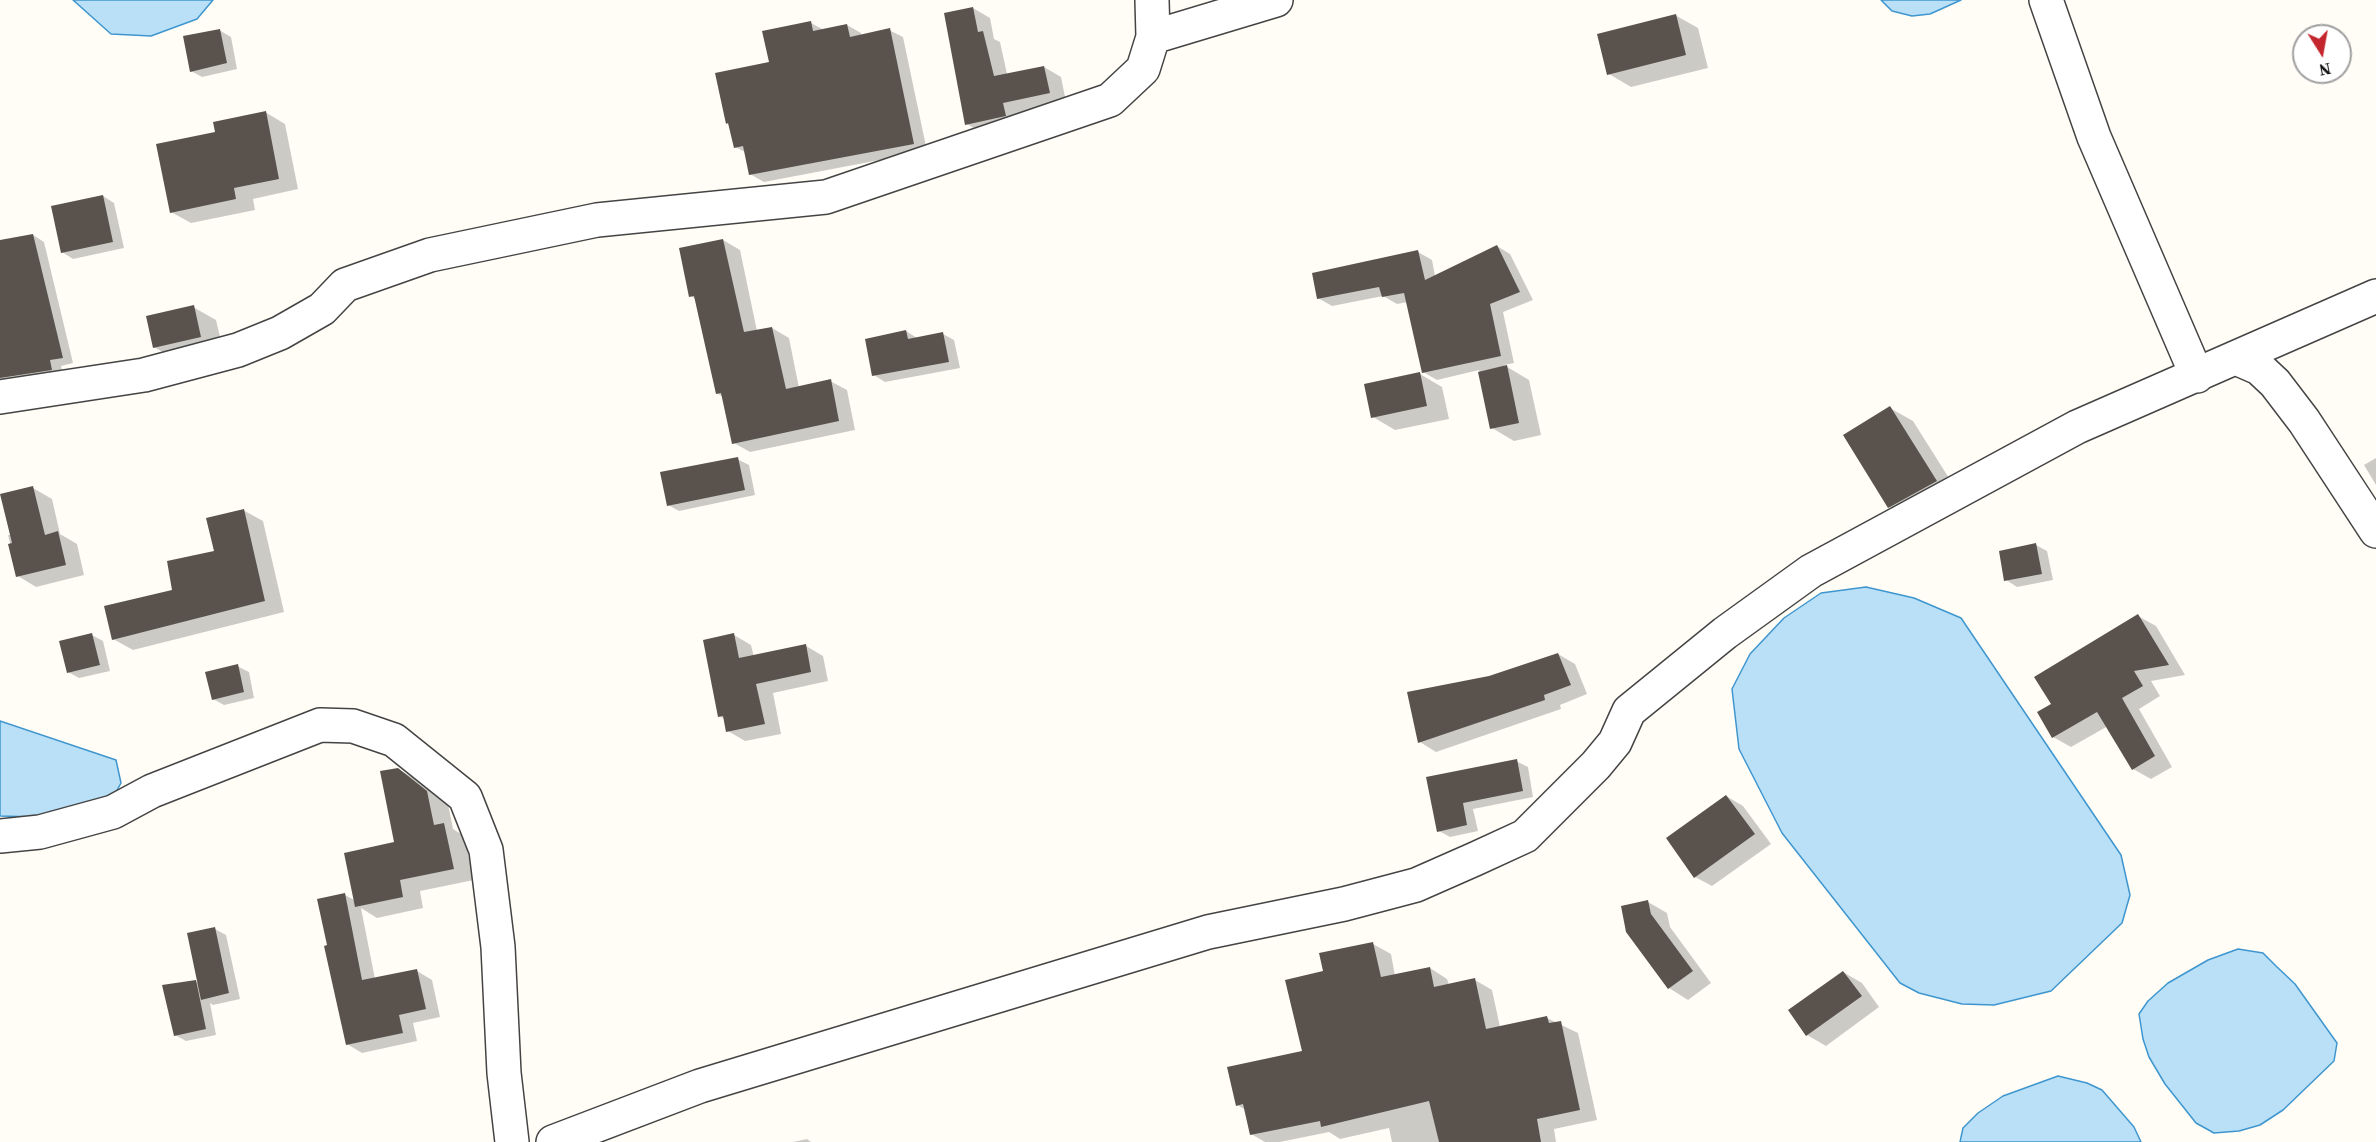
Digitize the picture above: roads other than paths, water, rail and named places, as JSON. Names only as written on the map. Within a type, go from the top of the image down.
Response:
[{"type":"street","points":[[0,397],[144,375],[238,350],[280,333],[322,309],[345,285],[430,255],[597,220],[826,197],[1110,100],[1143,69],[1153,37],[1152,0]]},
{"type":"street","points":[[1153,37],[1276,0]]},
{"type":"street","points":[[2046,0],[2094,137],[2197,376]]},
{"type":"street","points":[[553,1142],[711,1083],[1208,932],[1344,904],[1416,885],[1525,836],[1608,750],[1629,711],[1725,633],[1811,571],[2077,427],[2376,296]]},
{"type":"street","points":[[2236,358],[2259,368],[2275,382],[2304,421],[2376,531]]},
{"type":"street","points":[[0,836],[40,831],[112,812],[152,791],[320,724],[353,726],[394,740],[465,797],[486,850],[498,947],[504,1073],[512,1142]]},
{"type":"water","points":[[73,0],[213,0],[197,19],[151,36],[111,34]]},
{"type":"water","points":[[1881,0],[1961,0],[1930,14],[1912,16],[1892,11]]},
{"type":"water","points":[[1866,587],[1914,598],[1961,618],[2121,855],[2130,895],[2122,923],[2051,991],[1994,1005],[1962,1004],[1919,993],[1900,983],[1782,833],[1739,749],[1732,689],[1750,654],[1784,618],[1821,593]]},
{"type":"water","points":[[0,721],[116,760],[121,783],[115,794],[67,814],[37,817],[0,816]]},
{"type":"water","points":[[2238,949],[2263,953],[2295,984],[2337,1043],[2334,1061],[2283,1110],[2260,1125],[2239,1131],[2214,1133],[2196,1123],[2165,1084],[2149,1057],[2139,1014],[2148,1001],[2168,983],[2208,960]]},
{"type":"water","points":[[2058,1076],[2087,1083],[2102,1090],[2134,1127],[2141,1142],[1960,1142],[1963,1128],[1978,1113],[2003,1096]]}]
